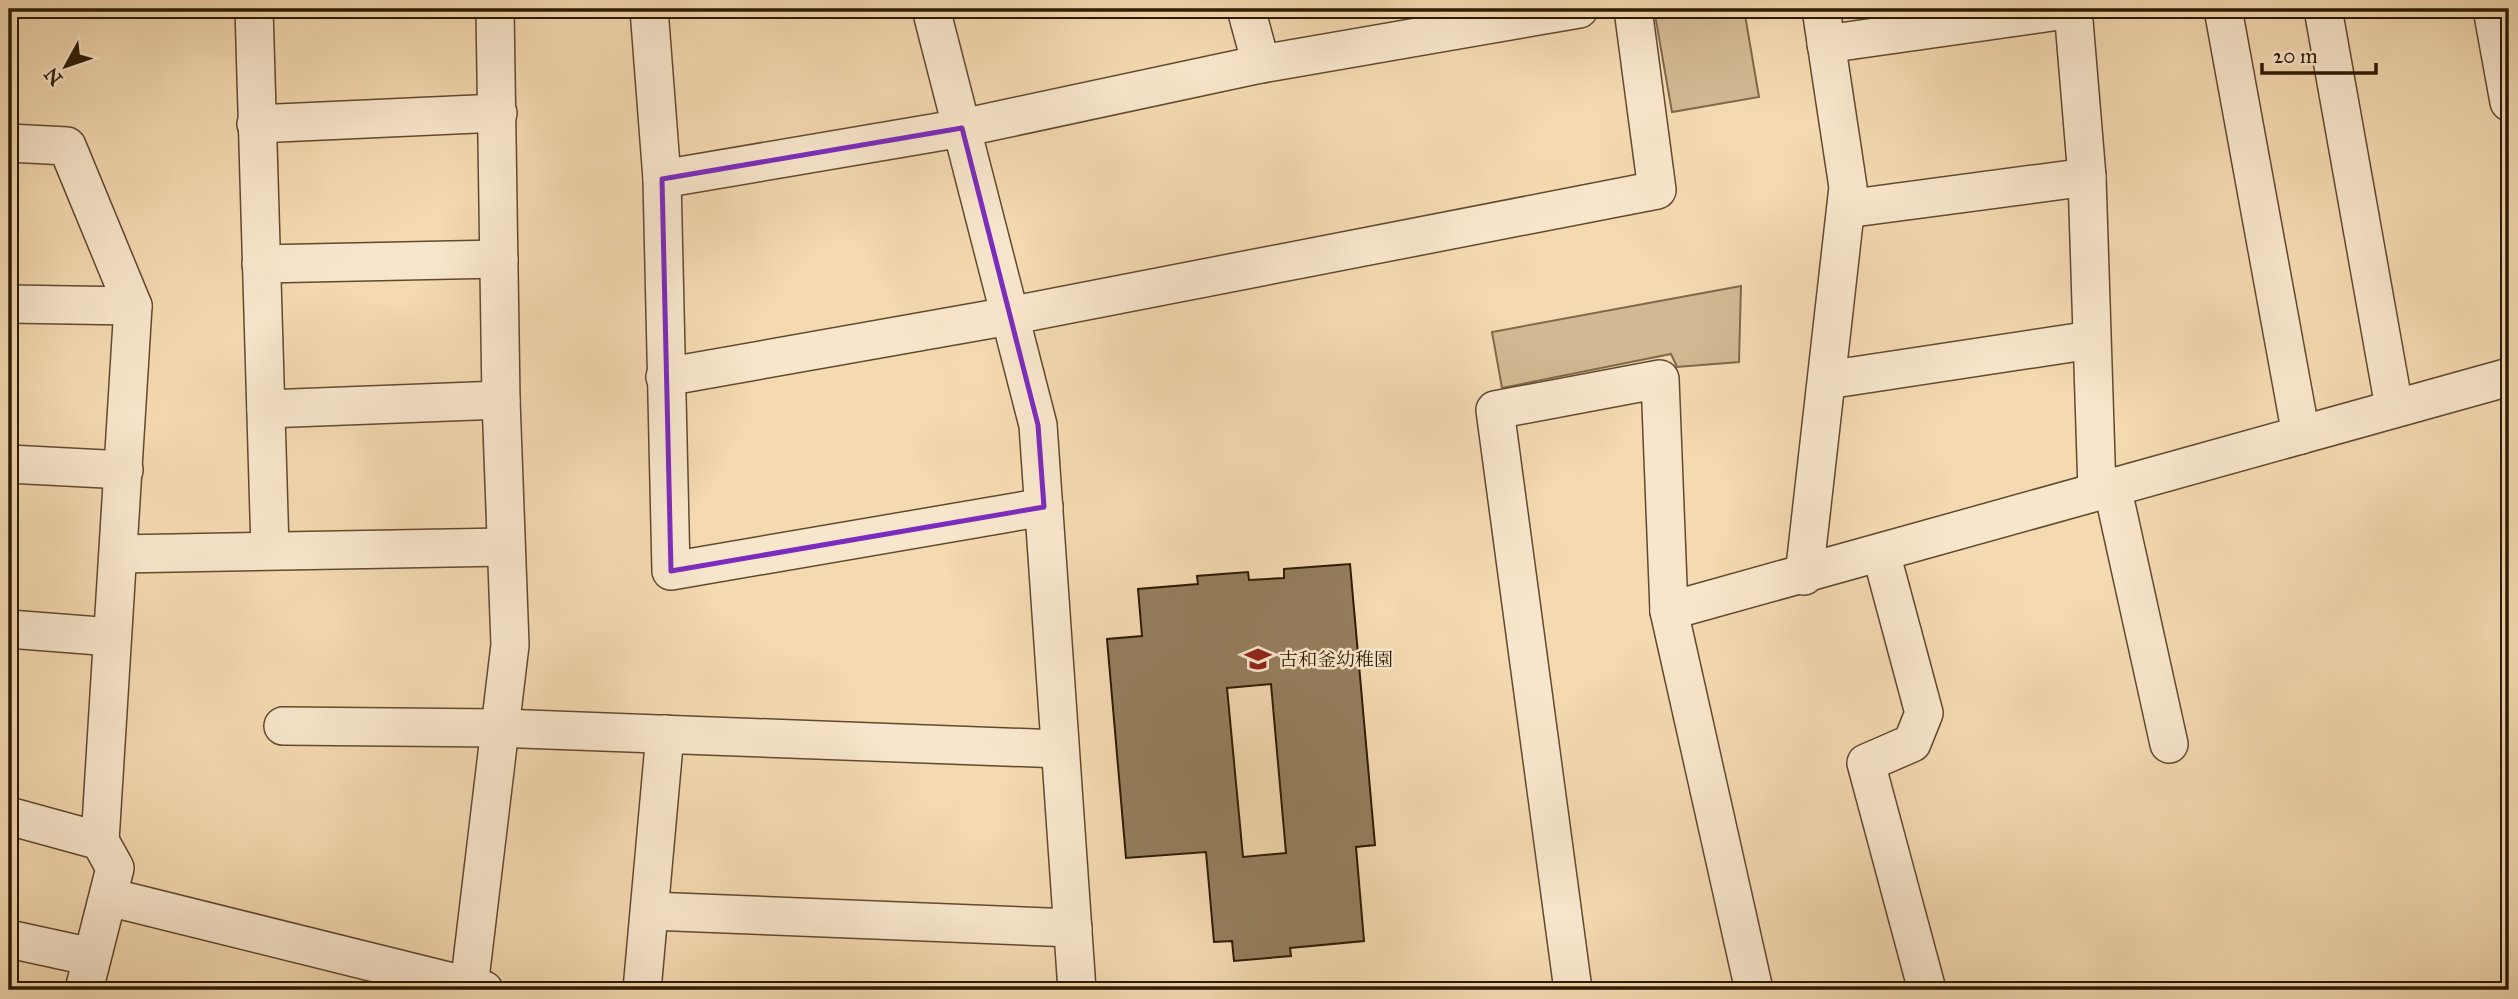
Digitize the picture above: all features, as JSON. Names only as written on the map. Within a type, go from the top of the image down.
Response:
[{"type":"street","points":[[254,9],[270,550]]},
{"type":"street","points":[[109,897],[477,989],[498,728],[510,645],[501,400],[495,9]]},
{"type":"street","points":[[649,9],[662,179],[671,571],[1044,507]]},
{"type":"street","points":[[931,9],[1038,425],[1077,990]]},
{"type":"street","points":[[1246,9],[1261,64]]},
{"type":"street","points":[[662,179],[961,128],[1261,64],[1579,9]]},
{"type":"street","points":[[665,377],[1009,316],[1657,190],[1633,9]]},
{"type":"street","points":[[1804,576],[1849,187],[1824,26],[2073,9],[2087,177],[2091,340],[2105,488],[2169,744]]},
{"type":"street","points":[[2222,9],[2301,435]]},
{"type":"street","points":[[2323,9],[2395,407]]},
{"type":"street","points":[[2492,9],[2509,102]]},
{"type":"street","points":[[256,124],[498,113]]},
{"type":"street","points":[[9,143],[67,146],[133,306],[100,841],[115,868],[88,973],[9,939]]},
{"type":"street","points":[[1846,209],[2087,177]]},
{"type":"street","points":[[261,264],[499,259]]},
{"type":"street","points":[[9,304],[133,306]]},
{"type":"street","points":[[1827,380],[2091,340]]},
{"type":"street","points":[[1670,611],[1804,576],[2105,488],[2509,377]]},
{"type":"street","points":[[1573,990],[1495,410],[1660,379],[1670,611],[1754,990]]},
{"type":"street","points":[[266,409],[501,400]]},
{"type":"street","points":[[9,464],[124,470]]},
{"type":"street","points":[[119,554],[505,547]]},
{"type":"street","points":[[1881,554],[1924,713],[1912,743],[1866,763],[1927,990]]},
{"type":"street","points":[[9,629],[112,637]]},
{"type":"street","points":[[283,726],[498,728],[1060,749]]},
{"type":"street","points":[[642,990],[665,734]]},
{"type":"street","points":[[9,816],[100,841]]},
{"type":"street","points":[[650,911],[1073,928]]},
{"type":"highlighted area","points":[[962,128],[1038,425],[1044,507],[671,571],[662,179]]},
{"type":"shaded area","points":[[1654,9],[1744,9],[1759,97],[1672,112]]},
{"type":"shaded area","points":[[1741,286],[1739,362],[1677,367],[1671,354],[1502,388],[1492,332]]},
{"type":"building","points":[[1350,564],[1375,845],[1356,847],[1364,941],[1290,948],[1291,956],[1234,961],[1232,941],[1214,942],[1206,852],[1126,858],[1107,639],[1142,636],[1138,589],[1198,584],[1197,576],[1248,572],[1249,580],[1284,578],[1284,569]],"holes":[[[1271,684],[1286,853],[1243,857],[1227,688]]]},
{"type":"place","name":"古和釜幼稚園","points":[[1258,659]]}]
